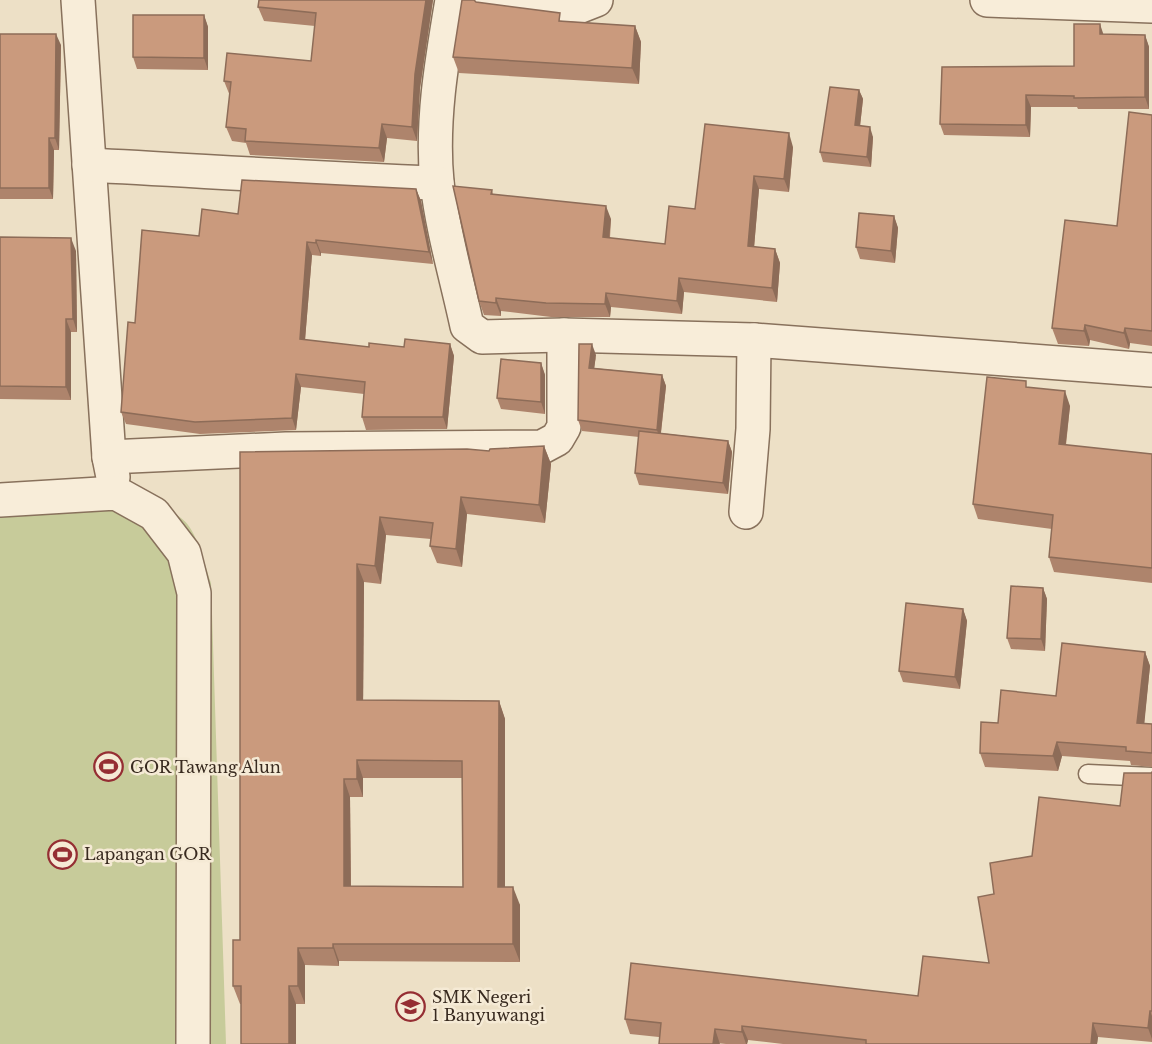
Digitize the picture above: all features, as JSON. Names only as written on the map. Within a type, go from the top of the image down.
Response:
[{"type":"street","points":[[78,0],[109,457],[116,494]]},
{"type":"street","points":[[452,0],[443,56],[437,125],[437,183],[467,326],[482,337],[564,335],[754,340],[1152,370]]},
{"type":"street","points":[[485,0],[568,11],[596,0]]},
{"type":"street","points":[[987,0],[1152,6]]},
{"type":"street","points":[[89,165],[238,172],[280,178],[437,183]]},
{"type":"street","points":[[109,457],[286,449],[542,447],[557,439],[564,427],[564,335]]},
{"type":"street","points":[[747,512],[753,429],[754,340]]},
{"type":"street","points":[[0,500],[116,494],[154,514],[184,553],[194,593],[193,1044]]},
{"type":"lane","points":[[1088,774],[1152,777]]},
{"type":"green space","name":"GOR Tawang Alun","points":[[112,503],[171,512],[181,518],[190,527],[197,540],[211,583],[226,1044],[0,1044],[0,515]]},
{"type":"building","points":[[259,0],[426,0],[415,74],[412,127],[382,124],[379,148],[245,141],[246,129],[226,127],[231,82],[224,81],[227,53],[311,61],[316,13],[258,7]]},
{"type":"building","points":[[462,0],[560,13],[559,21],[635,26],[632,68],[453,57]]},
{"type":"building","points":[[133,15],[204,15],[204,58],[133,57]]},
{"type":"building","points":[[1074,24],[1100,24],[1100,34],[1145,35],[1145,97],[1074,98],[1074,96],[1026,95],[1026,125],[940,124],[942,67],[1074,66]]},
{"type":"building","points":[[0,34],[56,34],[55,138],[49,138],[49,188],[0,188]]},
{"type":"building","points":[[830,87],[859,90],[855,125],[870,127],[867,157],[820,152]]},
{"type":"building","points":[[1129,112],[1152,115],[1152,331],[1125,328],[1124,333],[1085,325],[1084,331],[1052,328],[1065,220],[1117,226]]},
{"type":"building","points":[[705,124],[789,133],[784,179],[754,176],[748,246],[775,249],[772,288],[679,278],[677,301],[606,293],[605,304],[546,303],[496,298],[496,303],[479,301],[453,186],[492,190],[491,194],[606,206],[603,237],[665,244],[669,206],[695,209]]},
{"type":"building","points":[[242,180],[416,189],[429,252],[316,240],[316,243],[307,242],[300,339],[369,347],[369,343],[404,347],[405,339],[450,344],[443,417],[362,417],[365,382],[296,374],[292,418],[195,422],[121,412],[128,322],[135,323],[142,230],[199,236],[202,209],[238,214]]},
{"type":"building","points":[[859,213],[894,216],[891,251],[856,247]]},
{"type":"building","points":[[0,237],[71,238],[73,319],[66,319],[66,387],[0,386]]},
{"type":"building","points":[[579,344],[592,344],[589,368],[662,375],[657,430],[578,420]]},
{"type":"building","points":[[501,359],[541,363],[541,402],[497,398]]},
{"type":"building","points":[[987,377],[1026,381],[1026,387],[1065,391],[1059,444],[1152,454],[1152,568],[1049,557],[1053,515],[973,504]]},
{"type":"building","points":[[639,431],[728,441],[723,483],[635,473]]},
{"type":"building","points":[[544,446],[539,505],[461,497],[456,549],[430,546],[433,523],[380,517],[375,566],[357,564],[357,700],[499,701],[498,887],[513,887],[513,944],[333,944],[333,948],[298,948],[298,986],[289,986],[289,1044],[241,1044],[241,986],[233,986],[233,940],[240,940],[240,452],[467,449],[489,451],[490,449]],"holes":[[[357,760],[462,761],[463,887],[344,886],[344,779],[357,779]]]},
{"type":"building","points":[[1011,586],[1043,588],[1041,639],[1007,638]]},
{"type":"building","points":[[906,603],[963,609],[955,677],[899,671]]},
{"type":"building","points":[[1062,643],[1145,652],[1137,723],[1152,724],[1152,753],[1126,751],[1126,747],[1057,742],[1053,756],[980,753],[981,722],[998,723],[1001,690],[1056,696]]},
{"type":"building","points":[[1152,772],[1152,1011],[1150,1011],[1148,1028],[1093,1023],[1091,1044],[866,1044],[866,1040],[742,1026],[742,1032],[715,1029],[713,1044],[659,1044],[661,1023],[625,1019],[631,963],[918,996],[923,956],[989,963],[978,897],[994,894],[990,863],[1032,856],[1039,797],[1120,806],[1124,773]]},
{"type":"place","name":"GOR Tawang Alun","points":[[109,767]]},
{"type":"place","name":"Lapangan GOR","points":[[63,854]]},
{"type":"place","name":"SMK Negeri 1 Banyuwangi","points":[[411,1006]]}]
